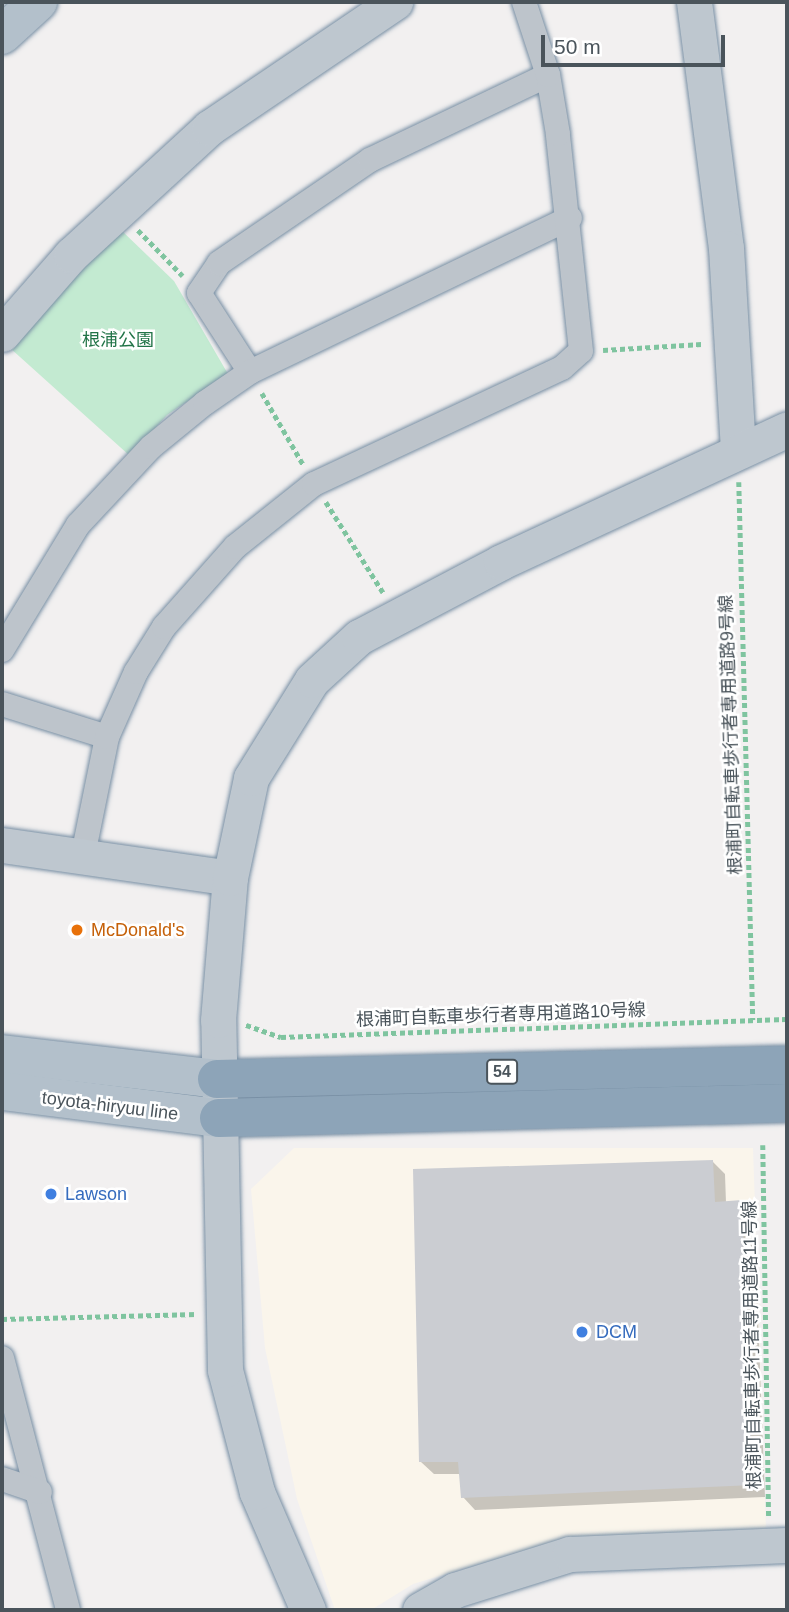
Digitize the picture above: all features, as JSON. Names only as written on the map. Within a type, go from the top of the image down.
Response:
[{"type":"highway","name":"54","points":[[217,1079],[787,1065]]},
{"type":"highway","points":[[219,1118],[787,1103]]},
{"type":"main road","points":[[2,35],[38,2]]},
{"type":"main road","name":"toyota-hiryuu line","points":[[2,1054],[217,1079]]},
{"type":"main road","name":"toyota-hiryuu line","points":[[2,1091],[219,1118]]},
{"type":"street","points":[[2,334],[118,209],[245,100],[396,2]]},
{"type":"street","points":[[82,860],[107,737],[164,627],[234,547],[314,484],[562,368],[581,351],[570,218],[548,75],[524,2]]},
{"type":"street","points":[[694,2],[734,342],[738,449]]},
{"type":"street","points":[[250,372],[200,293],[219,264],[370,160],[548,75]]},
{"type":"street","points":[[2,650],[51,562],[102,496],[174,428],[250,372],[570,218]]},
{"type":"street","points":[[308,1610],[257,1492],[225,1370],[222,1313],[218,1020],[230,878],[263,749],[312,680],[397,613],[738,449],[787,429]]},
{"type":"street","points":[[2,704],[107,737]]},
{"type":"street","points":[[2,845],[82,860],[230,878]]},
{"type":"street","points":[[2,1358],[40,1492],[68,1610]]},
{"type":"street","points":[[2,1479],[40,1492]]},
{"type":"street","points":[[420,1610],[455,1590],[570,1554],[778,1545]]},
{"type":"path","points":[[118,209],[200,293]]},
{"type":"path","points":[[581,351],[734,342]]},
{"type":"path","points":[[250,372],[314,484],[397,613]]},
{"type":"path","name":"根浦町自転車歩行者専用道路9号線","points":[[738,449],[753,1020]]},
{"type":"path","name":"根浦町自転車歩行者専用道路10号線","points":[[218,1020],[281,1037],[787,1019]]},
{"type":"path","name":"根浦町自転車歩行者専用道路11号線","points":[[763,1144],[778,1545]]},
{"type":"path","points":[[2,1319],[222,1313]]},
{"type":"shaded area","points":[[294,1148],[753,1148],[766,1530],[561,1539],[413,1584],[371,1610],[335,1610],[297,1499],[265,1348],[251,1189]]},
{"type":"green space","name":"根浦公園","points":[[120,229],[174,281],[228,374],[167,415],[130,456],[10,348]]},
{"type":"building","name":"DCM","points":[[713,1160],[715,1202],[742,1200],[753,1485],[461,1498],[458,1462],[419,1462],[413,1169]]},
{"type":"place","name":"McDonald's","points":[[77,930]]},
{"type":"place","name":"Lawson","points":[[51,1194]]},
{"type":"place","name":"DCM","points":[[582,1332]]}]
